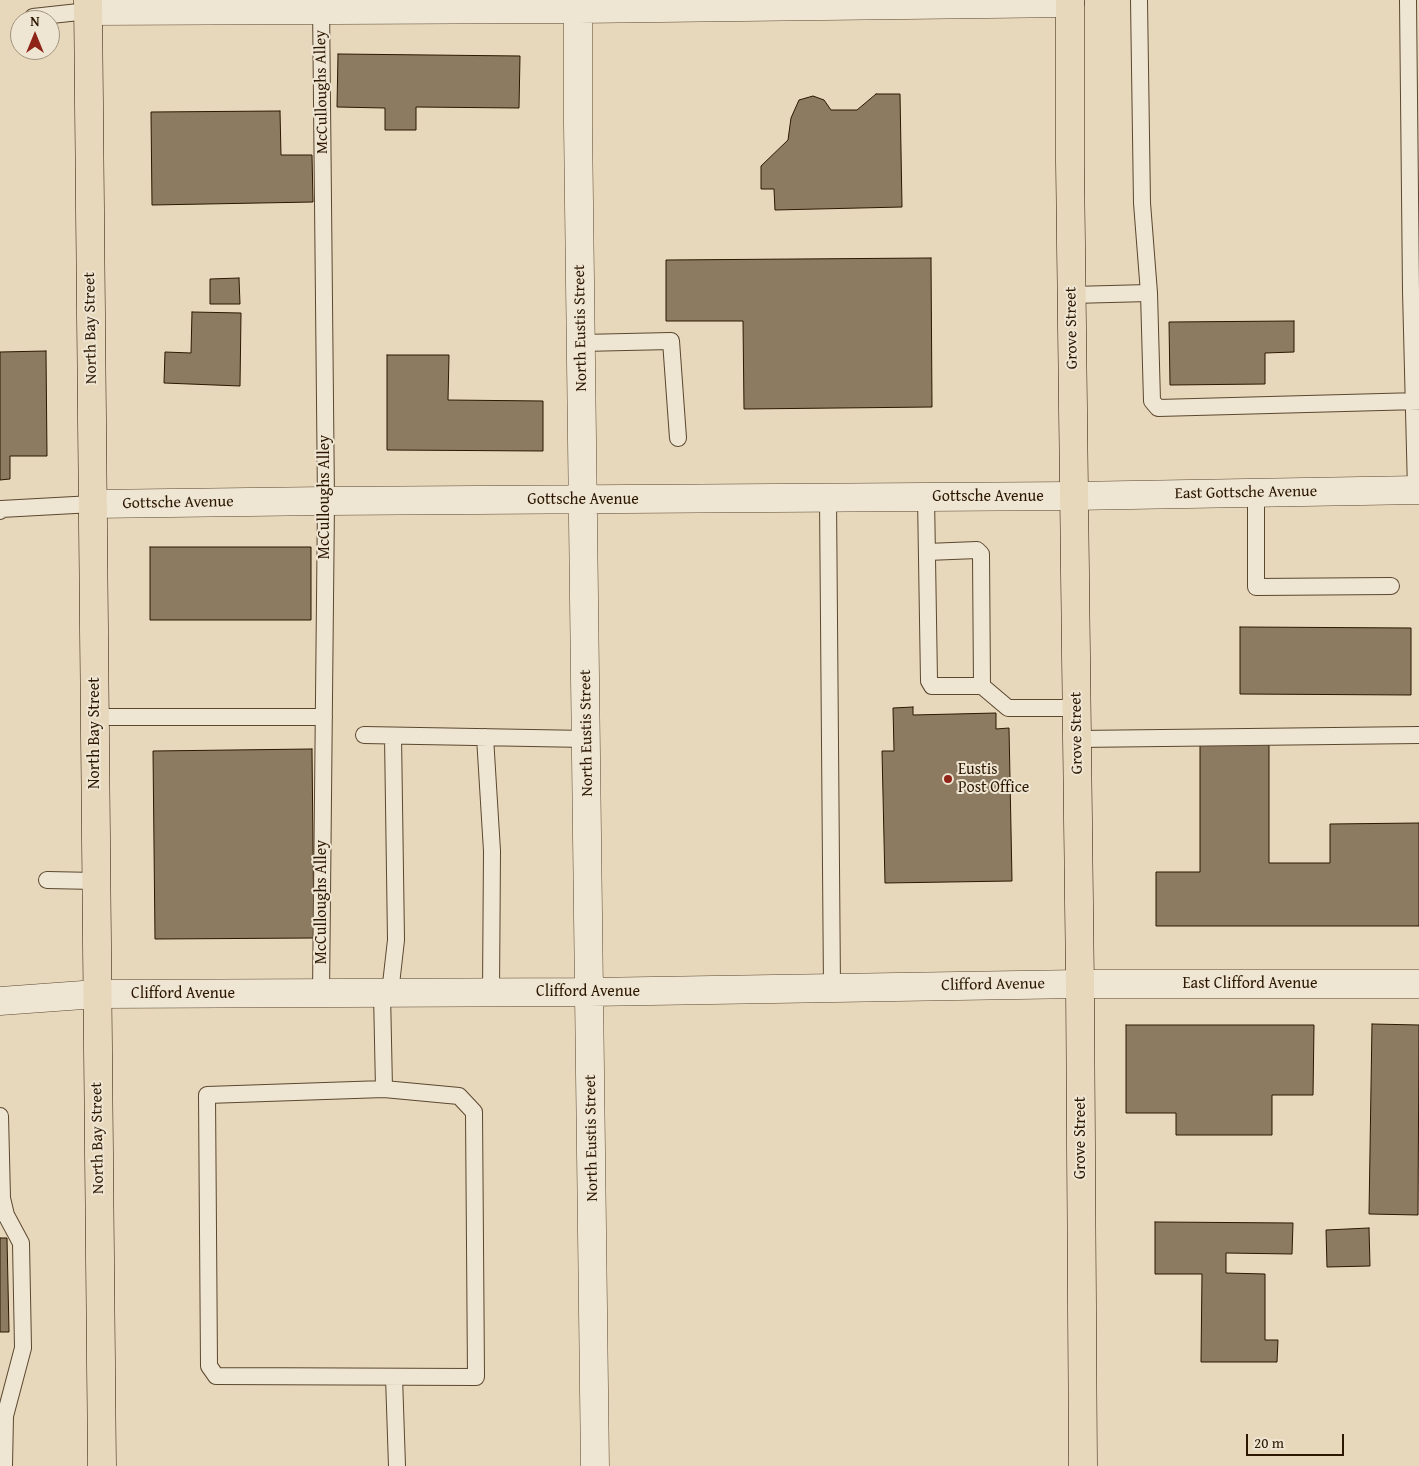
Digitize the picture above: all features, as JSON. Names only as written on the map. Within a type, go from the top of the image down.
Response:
[{"type":"main road","name":"Grove Street","points":[[1070,2],[1083,1466]]},
{"type":"main road","name":"North Bay Street","points":[[88,6],[102,1466]]},
{"type":"street","points":[[88,6],[1070,2]]},
{"type":"street","name":"North Eustis Street","points":[[578,5],[595,1466]]},
{"type":"street","name":"East Gottsche Avenue","points":[[1073,496],[1418,490]]},
{"type":"street","name":"Gottsche Avenue","points":[[93,504],[326,500],[1073,496]]},
{"type":"street","name":"Clifford Avenue","points":[[0,1001],[96,994],[590,992],[1080,984]]},
{"type":"street","name":"East Clifford Avenue","points":[[1080,984],[1419,984]]},
{"type":"lane","points":[[1139,0],[1142,203],[1149,293],[1152,401],[1158,408],[1416,401]]},
{"type":"lane","points":[[1408,0],[1411,291],[1418,490]]},
{"type":"lane","name":"McCulloughs Alley","points":[[321,5],[326,500],[321,993]]},
{"type":"lane","points":[[60,12],[88,6]]},
{"type":"lane","points":[[1072,295],[1149,293]]},
{"type":"lane","points":[[581,343],[671,341],[678,438]]},
{"type":"lane","points":[[1256,493],[1256,587],[1391,586]]},
{"type":"lane","points":[[926,497],[929,681],[932,686],[982,686],[1008,708],[1076,708]]},
{"type":"lane","points":[[828,498],[832,988]]},
{"type":"lane","points":[[0,511],[0,509],[93,504]]},
{"type":"lane","points":[[927,552],[978,550],[981,554],[982,686]]},
{"type":"lane","points":[[95,718],[324,717]]},
{"type":"lane","points":[[364,735],[587,738]]},
{"type":"lane","points":[[1077,738],[1419,735]]},
{"type":"lane","points":[[384,1089],[386,993],[396,940],[393,736]]},
{"type":"lane","points":[[485,738],[492,851],[491,992]]},
{"type":"lane","points":[[47,880],[96,881]]},
{"type":"lane","points":[[384,1089],[459,1096],[474,1112],[476,1377],[216,1376],[209,1366],[207,1095],[384,1089]]},
{"type":"lane","points":[[0,1116],[2,1198],[6,1214],[20,1243],[23,1348],[5,1416],[4,1466]]},
{"type":"lane","points":[[394,1377],[397,1466]]},
{"type":"building","points":[[338,54],[520,56],[519,108],[416,107],[416,130],[385,130],[385,108],[337,107]]},
{"type":"building","points":[[876,94],[900,94],[902,207],[775,210],[774,189],[761,189],[761,166],[788,140],[791,118],[799,100],[813,96],[824,100],[831,110],[857,110]]},
{"type":"building","points":[[280,111],[281,155],[312,155],[313,202],[152,205],[151,112]]},
{"type":"building","points":[[931,258],[932,407],[744,409],[743,321],[666,321],[666,260]]},
{"type":"building","points":[[239,278],[240,304],[210,304],[210,279]]},
{"type":"building","points":[[192,312],[241,313],[240,386],[164,383],[165,352],[191,353]]},
{"type":"building","points":[[1294,321],[1294,352],[1265,353],[1265,384],[1170,385],[1169,322]]},
{"type":"building","points":[[46,351],[47,456],[10,456],[10,479],[0,480],[0,352]]},
{"type":"building","points":[[387,355],[449,355],[448,400],[543,401],[543,451],[387,450]]},
{"type":"building","points":[[150,547],[311,547],[311,620],[150,620]]},
{"type":"building","points":[[1240,627],[1411,628],[1411,695],[1240,694]]},
{"type":"building","points":[[913,707],[913,715],[996,713],[996,729],[1009,728],[1012,881],[885,883],[882,751],[894,751],[893,708]]},
{"type":"building","points":[[1200,744],[1269,744],[1269,863],[1330,863],[1330,824],[1419,823],[1419,926],[1156,926],[1156,872],[1200,872]]},
{"type":"building","points":[[312,749],[314,938],[155,939],[153,751]]},
{"type":"building","points":[[1372,1024],[1419,1025],[1418,1215],[1369,1214]]},
{"type":"building","points":[[1126,1025],[1314,1025],[1313,1095],[1272,1095],[1272,1135],[1176,1135],[1176,1113],[1126,1113]]},
{"type":"building","points":[[1155,1222],[1293,1223],[1292,1254],[1226,1253],[1226,1273],[1265,1274],[1265,1340],[1278,1340],[1277,1362],[1201,1362],[1202,1274],[1155,1274]]},
{"type":"building","points":[[1369,1228],[1370,1266],[1327,1267],[1326,1230]]},
{"type":"building","points":[[0,1238],[7,1238],[9,1332],[0,1332]]},
{"type":"place","name":"Eustis Post Office","points":[[948,779]]}]
